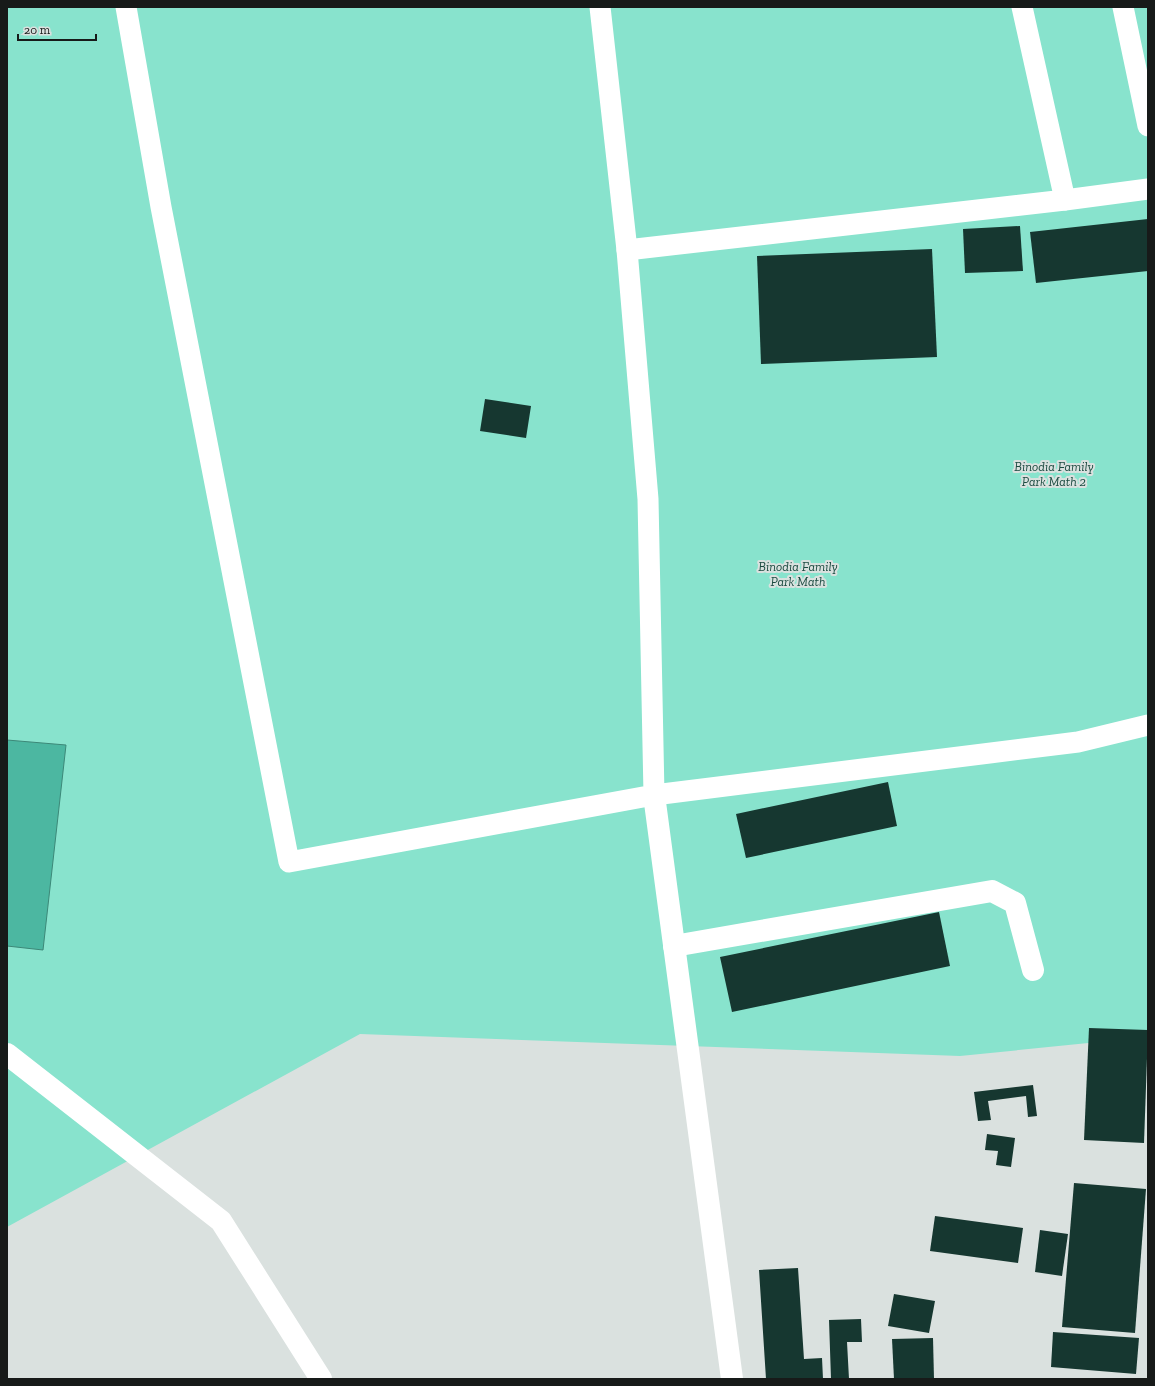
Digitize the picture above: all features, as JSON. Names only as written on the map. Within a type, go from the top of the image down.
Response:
[{"type":"street","points":[[126,7],[161,207],[289,862],[654,795],[1078,742],[1148,725]]},
{"type":"street","points":[[600,7],[627,250],[648,499],[654,795],[732,1379]]},
{"type":"street","points":[[1022,7],[1065,200]]},
{"type":"street","points":[[1123,7],[1148,126]]},
{"type":"street","points":[[627,250],[1065,200],[1148,189]]},
{"type":"street","points":[[674,946],[992,891],[1015,903],[1033,970]]},
{"type":"street","points":[[7,1054],[221,1221],[321,1379]]},
{"type":"green space","points":[[7,7],[1148,7],[1148,1037],[960,1056],[360,1034],[7,1227]]},
{"type":"shaded area","points":[[7,740],[66,745],[43,950],[7,946]]},
{"type":"building","points":[[1148,219],[1148,271],[1036,283],[1030,232]]},
{"type":"building","points":[[1020,226],[1023,271],[965,273],[963,229]]},
{"type":"building","points":[[932,249],[937,357],[761,364],[757,256]]},
{"type":"building","points":[[485,399],[531,406],[526,438],[480,431]]},
{"type":"building","points":[[888,782],[897,826],[746,858],[736,814]]},
{"type":"building","points":[[939,912],[950,966],[732,1012],[720,957]]},
{"type":"building","points":[[1089,1028],[1148,1030],[1144,1143],[1084,1140]]},
{"type":"building","points":[[1033,1085],[1037,1116],[1028,1117],[1026,1096],[988,1101],[991,1120],[978,1121],[974,1092]]},
{"type":"building","points":[[987,1134],[1015,1138],[1011,1167],[996,1165],[998,1151],[985,1150]]},
{"type":"building","points":[[1074,1183],[1146,1189],[1135,1333],[1062,1327]]},
{"type":"building","points":[[935,1216],[1023,1228],[1018,1263],[930,1251]]},
{"type":"building","points":[[1040,1230],[1068,1234],[1062,1276],[1035,1272]]},
{"type":"building","points":[[798,1268],[804,1359],[822,1358],[823,1379],[766,1379],[759,1270]]},
{"type":"building","points":[[894,1294],[935,1301],[929,1333],[888,1326]]},
{"type":"building","points":[[861,1319],[862,1342],[847,1342],[849,1379],[831,1379],[829,1320]]},
{"type":"building","points":[[1053,1332],[1139,1338],[1136,1374],[1051,1367]]},
{"type":"building","points":[[933,1338],[934,1379],[894,1379],[892,1339]]},
{"type":"park label","name":"Binodia Family Park Math 2","points":[[1054,474]]},
{"type":"park label","name":"Binodia Family Park Math","points":[[798,574]]}]
